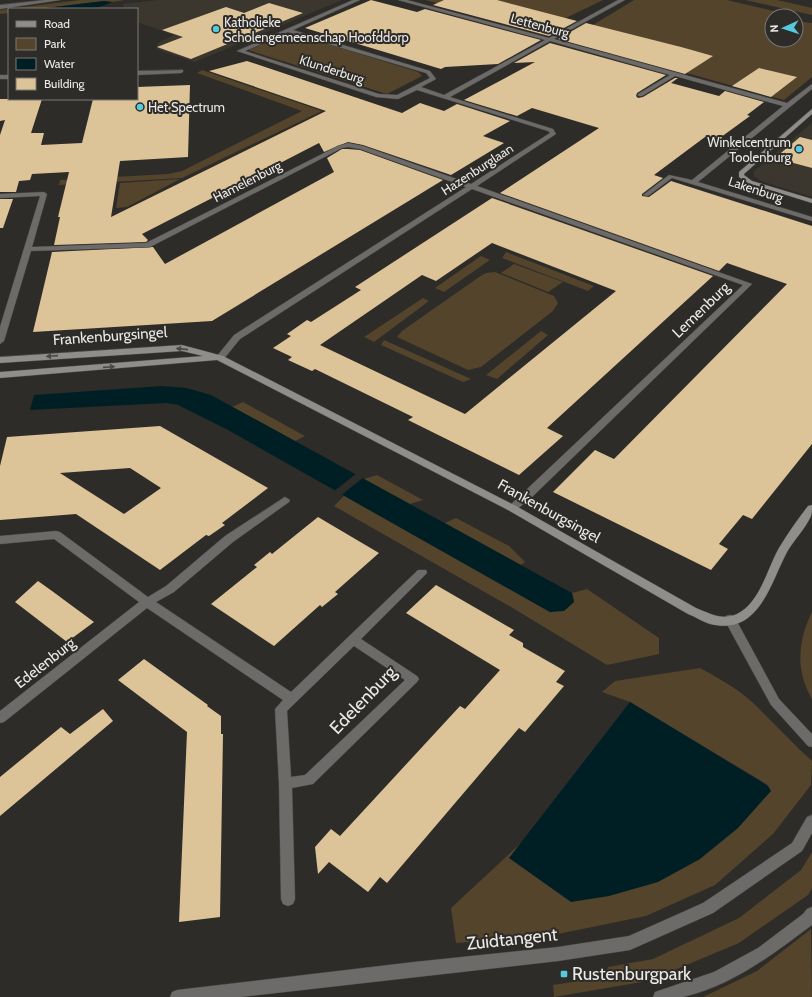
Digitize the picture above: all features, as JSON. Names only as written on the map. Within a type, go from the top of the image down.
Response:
[{"type":"street","points":[[0,7],[57,0]]},
{"type":"street","points":[[288,30],[357,0]]},
{"type":"street","name":"Lettenburg","points":[[401,0],[788,105]]},
{"type":"street","points":[[417,88],[445,97],[552,40],[622,0]]},
{"type":"street","name":"Klunderburg","points":[[288,30],[428,72],[433,79],[398,97],[378,96],[240,51],[288,30]]},
{"type":"street","points":[[138,73],[181,71]]},
{"type":"street","points":[[640,95],[673,75]]},
{"type":"street","points":[[788,105],[812,86]]},
{"type":"street","name":"Hazenburglaan","points":[[220,358],[237,337],[553,134],[551,130],[445,97]]},
{"type":"street","name":"Lakenburg","points":[[694,182],[788,105]]},
{"type":"street","points":[[812,111],[741,173],[741,176],[750,182],[812,201]]},
{"type":"street","name":"Hamelenburg","points":[[28,250],[147,245],[348,145],[360,147],[471,187]]},
{"type":"street","name":"Lakenburg","points":[[646,194],[671,176],[812,219]]},
{"type":"street","name":"Lemenburg","points":[[471,187],[748,284],[527,496],[512,508]]},
{"type":"street","points":[[0,196],[44,194],[0,341]]},
{"type":"street","name":"Frankenburgsingel","points":[[0,360],[182,348],[220,358],[512,508],[692,611],[711,620],[741,617],[751,612],[766,589],[789,539],[812,508]]},
{"type":"street","name":"Frankenburgsingel","points":[[0,375],[220,358]]},
{"type":"street","name":"Edelenburg","points":[[0,718],[147,602],[170,589],[229,539],[285,500]]},
{"type":"street","points":[[0,540],[56,535],[147,602],[290,698]]},
{"type":"street","points":[[288,899],[285,784],[281,709],[290,698],[422,573]]},
{"type":"street","points":[[730,619],[775,702],[812,742]]},
{"type":"street","name":"Edelenburg","points":[[285,784],[308,780],[413,679],[353,639]]},
{"type":"street","name":"Zuidtangent","points":[[177,997],[414,968],[558,954],[630,942],[708,908],[797,847],[812,821]]},
{"type":"street","points":[[660,997],[717,978],[763,953],[808,919],[812,914]]},
{"type":"shaded area","name":"Katholieke Scholengemeenschap Hoofddorp","points":[[158,0],[342,0],[195,62],[156,49],[158,43],[174,35],[140,23],[138,24],[138,8],[125,8],[123,4]]},
{"type":"shaded area","name":"Winkelcentrum Toolenburg","points":[[812,123],[812,197],[761,181],[754,176],[754,171]]},
{"type":"green space","points":[[80,0],[125,0],[46,8],[16,8]]},
{"type":"green space","points":[[425,0],[603,0],[541,30]]},
{"type":"green space","points":[[634,0],[727,0],[764,9],[764,48],[804,48],[804,22],[812,23],[812,77],[784,100],[568,40]]},
{"type":"green space","points":[[745,0],[777,0],[812,8],[812,15],[804,13],[804,8],[781,8]]},
{"type":"green space","points":[[8,9],[8,13],[0,14],[0,10]]},
{"type":"green space","points":[[289,32],[418,72],[422,76],[387,94],[248,50]]},
{"type":"green space","points":[[202,70],[322,111],[182,178],[59,185],[60,180],[168,174],[182,171],[302,111],[197,73]]},
{"type":"green space","points":[[180,179],[127,207],[116,208],[120,183]]},
{"type":"green space","points":[[506,252],[594,286],[588,291],[502,258]]},
{"type":"green space","points":[[481,256],[490,260],[444,292],[435,288]]},
{"type":"green space","points":[[514,264],[563,282],[548,292],[501,273]]},
{"type":"green space","points":[[495,272],[554,296],[558,303],[553,311],[481,367],[468,370],[397,337],[402,331],[479,277],[486,273]]},
{"type":"green space","points":[[423,298],[429,301],[374,342],[364,337]]},
{"type":"green space","points":[[541,331],[548,335],[497,379],[486,375]]},
{"type":"green space","points":[[384,340],[471,379],[463,382],[381,345]]},
{"type":"green space","points":[[243,402],[305,436],[295,441],[232,407]]},
{"type":"green space","points":[[377,475],[423,500],[410,504],[364,479]]},
{"type":"green space","points":[[344,496],[550,612],[574,602],[572,593],[587,589],[659,638],[659,654],[607,665],[511,607],[334,506]]},
{"type":"green space","points":[[456,518],[509,546],[525,562],[521,565],[445,523]]},
{"type":"green space","points":[[812,612],[812,699],[803,678],[800,656],[804,633]]},
{"type":"green space","points":[[700,668],[740,692],[812,761],[811,785],[773,834],[715,885],[646,916],[548,936],[456,943],[451,908],[522,842],[510,859],[768,785],[630,702],[602,692],[615,681]]},
{"type":"green space","points":[[812,852],[812,888],[808,895],[739,943],[648,981],[554,997],[553,985],[605,977],[608,967],[653,959],[739,918],[801,870]]},
{"type":"green space","points":[[811,929],[812,997],[703,997],[757,971]]},
{"type":"water","points":[[104,1],[112,2],[95,8],[46,8]]},
{"type":"water","points":[[162,386],[186,388],[211,395],[572,593],[574,602],[564,611],[550,612],[228,430],[178,405],[167,403],[30,410],[34,395]]},
{"type":"water","points":[[630,702],[768,786],[771,791],[738,828],[700,859],[658,882],[609,896],[571,902],[509,858]]},
{"type":"pier","points":[[357,473],[364,477],[340,496],[333,492]]},
{"type":"building","points":[[371,0],[417,12],[425,9],[541,40],[498,64],[445,67],[441,69],[305,28]]},
{"type":"building","points":[[444,0],[497,0],[577,21],[549,36],[433,5]]},
{"type":"building","points":[[269,3],[303,13],[191,59],[157,47],[183,37],[162,30],[226,7],[244,13]]},
{"type":"building","points":[[586,23],[713,56],[685,74],[558,39]]},
{"type":"building","points":[[550,43],[666,75],[637,93],[636,96],[638,98],[643,97],[675,78],[678,78],[671,83],[719,96],[725,91],[764,102],[747,115],[750,116],[717,140],[705,137],[654,175],[663,178],[642,194],[642,196],[649,197],[671,181],[812,226],[812,444],[752,519],[743,515],[719,544],[728,549],[711,570],[553,492],[595,450],[614,459],[787,284],[727,263],[719,271],[500,193],[599,128],[532,108],[517,116],[464,100],[535,62],[514,63]]},
{"type":"building","points":[[247,61],[402,113],[420,103],[444,111],[457,104],[510,121],[483,136],[504,143],[451,175],[363,145],[348,142],[324,152],[319,143],[142,234],[148,240],[146,242],[54,245],[60,217],[58,217],[69,172],[32,174],[30,180],[19,181],[16,192],[0,192],[0,135],[5,120],[0,121],[0,99],[42,100],[31,133],[44,133],[41,145],[82,143],[93,100],[138,100],[138,87],[190,85],[188,157],[120,161],[111,217],[326,111],[209,71]]},
{"type":"building","points":[[759,68],[797,77],[771,97],[732,86]]},
{"type":"building","name":"Winkelcentrum Toolenburg","points":[[800,137],[812,140],[812,168],[775,158]]},
{"type":"building","points":[[342,149],[360,150],[443,180],[212,321],[33,332],[52,252],[153,247],[165,264],[334,172],[327,158]]},
{"type":"building","points":[[492,198],[713,276],[547,428],[563,436],[519,475],[408,420],[413,417],[315,369],[312,371],[288,360],[292,357],[273,348],[291,336],[287,334],[307,320],[311,322],[361,290],[355,287]],"holes":[[[492,243],[616,291],[465,414],[320,345],[422,275],[436,281]]]},
{"type":"building","points":[[0,199],[13,199],[3,228],[0,228]]},
{"type":"building","points":[[160,426],[268,488],[222,523],[225,525],[209,536],[206,535],[160,570],[76,514],[0,520],[0,466],[7,437]],"holes":[[[130,468],[161,488],[124,514],[60,473]]]},
{"type":"building","points":[[318,517],[379,553],[335,592],[338,594],[322,607],[320,605],[274,646],[211,604],[257,567],[254,565],[270,552],[272,554]]},
{"type":"building","points":[[38,581],[94,622],[67,642],[15,602]]},
{"type":"building","points":[[436,585],[514,630],[509,635],[523,643],[523,647],[565,671],[556,682],[564,686],[525,732],[519,728],[387,883],[380,877],[368,892],[329,862],[318,874],[315,847],[331,829],[340,836],[460,706],[465,709],[500,670],[406,613]]},
{"type":"building","points":[[144,659],[221,716],[221,734],[223,734],[220,917],[179,922],[187,732],[118,680]]},
{"type":"building","points":[[103,709],[113,721],[0,816],[0,777],[61,727],[70,734]]},
{"type":"place","name":"Katholieke Scholengemeenschap Hoofddorp","points":[[216,29]]},
{"type":"place","name":"Het Spectrum","points":[[140,107]]},
{"type":"place","name":"Winkelcentrum Toolenburg","points":[[799,149]]},
{"type":"place","name":"Rustenburgpark","points":[[564,974]]}]
